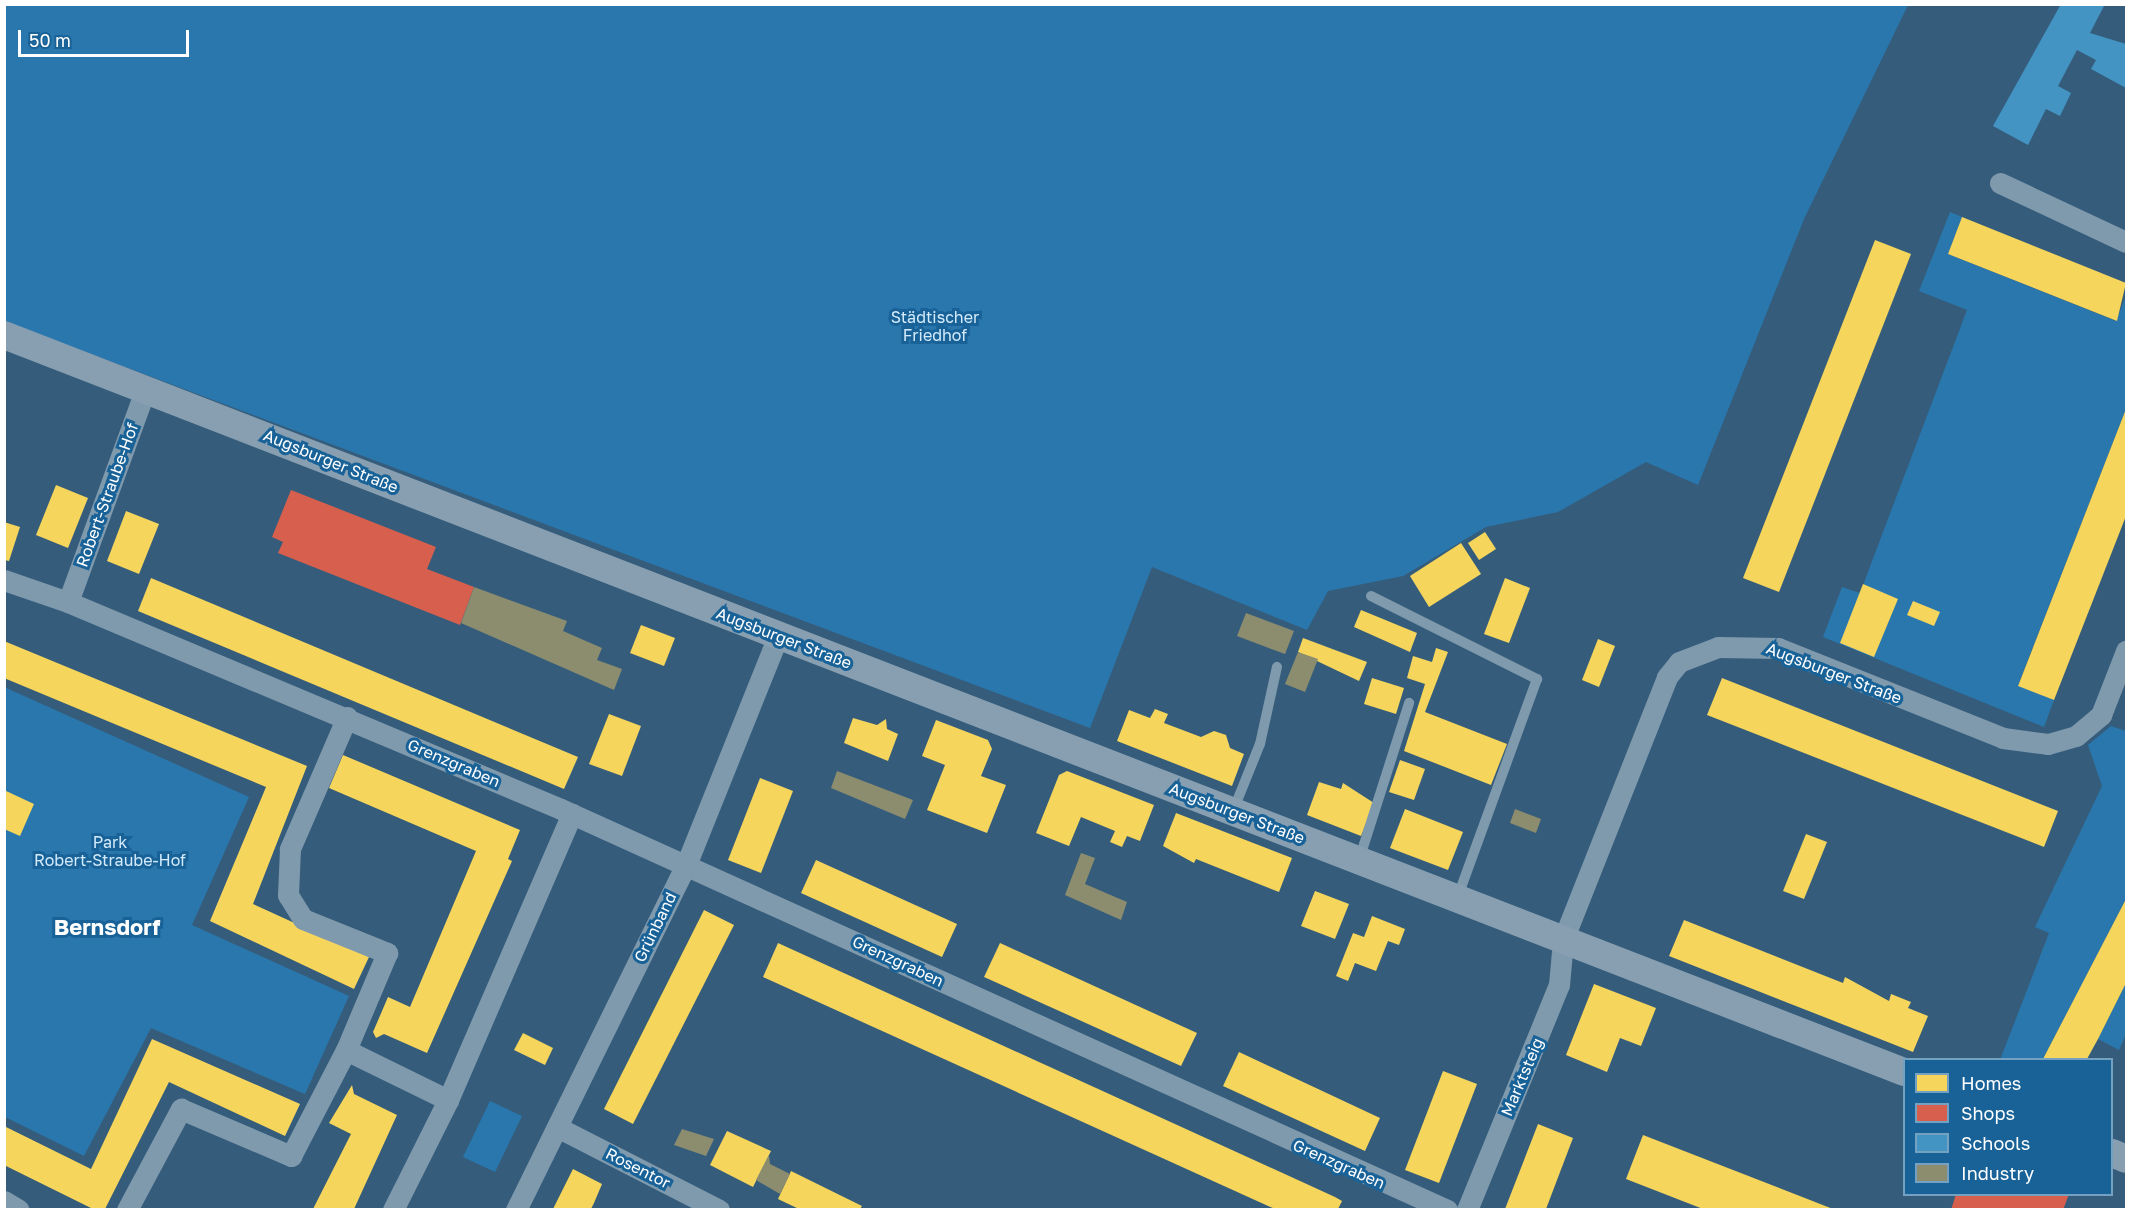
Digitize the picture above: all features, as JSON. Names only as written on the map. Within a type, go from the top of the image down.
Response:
[{"type":"street","points":[[2000,183],[2127,242]]},
{"type":"street","name":"Augsburger Straße","points":[[4,335],[146,388],[778,636],[1903,1071]]},
{"type":"street","name":"Robert-Straube-Hof","points":[[68,602],[146,388]]},
{"type":"street","name":"Grenzgraben","points":[[4,580],[68,602],[347,717],[572,814],[1447,1209]]},
{"type":"street","name":"Grünband","points":[[516,1209],[686,865],[778,636]]},
{"type":"street","name":"Augsburger Straße","points":[[1563,940],[1667,677],[1700,650],[1757,644],[1778,648],[2003,738],[2048,744],[2076,736],[2102,715],[2127,651]]},
{"type":"street","points":[[127,1209],[181,1109],[291,1156],[346,1050],[387,953],[303,919],[288,895],[290,849],[347,717]]},
{"type":"street","points":[[393,1209],[448,1100],[572,814]]},
{"type":"street","name":"Marktsteig","points":[[1467,1209],[1558,985],[1563,940]]},
{"type":"street","points":[[346,1050],[448,1100]]},
{"type":"street","name":"Rosentor","points":[[557,1127],[718,1209]]},
{"type":"street","points":[[2113,1153],[2127,1159]]},
{"type":"street","points":[[4,1201],[20,1209]]},
{"type":"lane","points":[[1371,596],[1537,679],[1457,899]]},
{"type":"lane","points":[[1232,812],[1260,744],[1277,667]]},
{"type":"lane","points":[[1359,860],[1409,703]]},
{"type":"green space","name":"Städtischer Friedhof","points":[[4,5],[1908,5],[1804,219],[1698,485],[1646,462],[1558,512],[1486,527],[1403,576],[1328,591],[1307,630],[1152,567],[1090,728],[5,322]]},
{"type":"green space","points":[[1950,212],[1962,217],[1948,254],[2116,321],[2126,296],[2126,409],[2018,685],[2054,700],[2044,727],[1823,637],[1842,587],[1860,593],[1967,310],[1919,291]]},
{"type":"green space","name":"Park Robert-Straube-Hof","points":[[4,687],[249,797],[192,925],[349,996],[305,1094],[151,1028],[84,1156],[5,1117]]},
{"type":"green space","points":[[2111,726],[2126,731],[2126,899],[2044,1058],[2001,1058],[2049,933],[2035,927],[2102,786],[2088,745]]},
{"type":"green space","points":[[2126,983],[2126,1034],[2119,1050],[2098,1039]]},
{"type":"green space","points":[[490,1101],[522,1116],[495,1172],[463,1157]]},
{"type":"building: Homes","points":[[1962,217],[2126,283],[2117,321],[1948,254]]},
{"type":"building: Homes","points":[[1875,240],[1911,254],[1779,592],[1743,578]]},
{"type":"building: Homes","points":[[2126,409],[2126,516],[2054,700],[2018,686]]},
{"type":"building: Homes","points":[[56,485],[88,498],[68,548],[36,535]]},
{"type":"building: Homes","points":[[126,511],[159,524],[139,574],[107,561]]},
{"type":"building: Homes","points":[[4,522],[20,527],[9,561],[4,560]]},
{"type":"building: Homes","points":[[1485,532],[1496,549],[1479,560],[1468,543]]},
{"type":"building: Homes","points":[[1461,543],[1481,574],[1429,607],[1410,576]]},
{"type":"building: Homes","points":[[151,578],[578,757],[564,789],[138,611]]},
{"type":"building: Homes","points":[[1505,578],[1530,588],[1509,643],[1484,634]]},
{"type":"building: Homes","points":[[1863,584],[1898,599],[1874,657],[1840,643]]},
{"type":"building: Homes","points":[[1913,601],[1940,612],[1934,626],[1907,615]]},
{"type":"building: Homes","points":[[1361,610],[1417,633],[1410,652],[1354,627]]},
{"type":"building: Homes","points":[[641,625],[675,638],[664,666],[630,653]]},
{"type":"building: Homes","points":[[1303,638],[1367,662],[1359,681],[1298,652]]},
{"type":"building: Homes","points":[[1598,639],[1615,646],[1599,687],[1582,680]]},
{"type":"building: Homes","points":[[4,641],[307,766],[253,904],[369,957],[354,989],[210,921],[266,787],[4,678]]},
{"type":"building: Homes","points":[[1436,648],[1448,652],[1425,712],[1507,744],[1491,785],[1404,751],[1425,684],[1407,678],[1413,656],[1432,662]]},
{"type":"building: Homes","points":[[1372,678],[1404,688],[1396,714],[1364,704]]},
{"type":"building: Homes","points":[[1722,678],[2058,811],[2044,847],[1707,715]]},
{"type":"building: Homes","points":[[1155,709],[1168,714],[1164,723],[1201,737],[1214,731],[1226,735],[1230,748],[1244,754],[1232,786],[1117,741],[1129,710],[1150,718]]},
{"type":"building: Homes","points":[[609,714],[641,726],[622,776],[589,764]]},
{"type":"building: Homes","points":[[853,718],[877,725],[886,719],[887,729],[898,734],[888,761],[844,743]]},
{"type":"building: Homes","points":[[936,720],[988,740],[992,749],[981,776],[1006,785],[987,833],[927,810],[945,765],[922,756]]},
{"type":"building: Homes","points":[[343,755],[520,830],[508,859],[512,861],[427,1053],[384,1034],[376,1038],[373,1032],[388,997],[410,1007],[476,851],[329,788]]},
{"type":"building: Homes","points":[[1400,760],[1425,769],[1414,800],[1389,792]]},
{"type":"building: Homes","points":[[1067,771],[1154,805],[1140,841],[1127,836],[1122,847],[1110,842],[1115,831],[1081,817],[1069,846],[1036,833],[1059,775]]},
{"type":"building: Homes","points":[[760,778],[793,791],[761,873],[728,860]]},
{"type":"building: Homes","points":[[1319,782],[1341,789],[1343,783],[1374,803],[1361,836],[1307,815]]},
{"type":"building: Homes","points":[[4,790],[34,804],[20,836],[4,829]]},
{"type":"building: Homes","points":[[1405,809],[1463,832],[1448,870],[1390,848]]},
{"type":"building: Homes","points":[[1176,813],[1292,858],[1279,892],[1196,859],[1194,863],[1163,846]]},
{"type":"building: Homes","points":[[1806,834],[1827,842],[1804,899],[1783,891]]},
{"type":"building: Homes","points":[[816,860],[957,924],[942,957],[801,893]]},
{"type":"building: Homes","points":[[1315,891],[1349,904],[1335,939],[1301,926]]},
{"type":"building: Homes","points":[[2126,899],[2126,983],[2098,1039],[2088,1058],[2044,1058]]},
{"type":"building: Homes","points":[[704,910],[734,925],[633,1124],[604,1109]]},
{"type":"building: Homes","points":[[1372,916],[1405,929],[1399,945],[1388,941],[1376,971],[1355,963],[1348,981],[1336,976],[1353,933],[1364,937]]},
{"type":"building: Homes","points":[[1684,920],[1843,983],[1845,977],[1889,1001],[1891,994],[1911,1002],[1908,1008],[1928,1016],[1913,1052],[1669,956]]},
{"type":"building: Homes","points":[[778,943],[1342,1201],[1338,1209],[1275,1209],[763,977]]},
{"type":"building: Homes","points":[[1000,943],[1197,1033],[1181,1066],[984,977]]},
{"type":"building: Homes","points":[[1594,984],[1656,1008],[1641,1046],[1620,1038],[1607,1072],[1566,1055]]},
{"type":"building: Homes","points":[[523,1033],[553,1048],[545,1065],[514,1050]]},
{"type":"building: Homes","points":[[152,1039],[300,1104],[285,1136],[169,1082],[105,1209],[93,1209],[4,1165],[4,1126],[91,1169]]},
{"type":"building: Homes","points":[[1239,1052],[1380,1118],[1365,1151],[1223,1086]]},
{"type":"building: Homes","points":[[1443,1071],[1477,1084],[1439,1183],[1405,1170]]},
{"type":"building: Homes","points":[[352,1085],[354,1094],[397,1115],[354,1209],[313,1209],[351,1134],[329,1123]]},
{"type":"building: Homes","points":[[1538,1124],[1573,1138],[1546,1209],[1505,1209]]},
{"type":"building: Homes","points":[[727,1131],[771,1151],[753,1187],[710,1165]]},
{"type":"building: Homes","points":[[1643,1135],[1833,1209],[1703,1209],[1626,1179]]},
{"type":"building: Homes","points":[[573,1169],[602,1184],[591,1209],[553,1209]]},
{"type":"building: Homes","points":[[791,1171],[862,1206],[860,1209],[799,1209],[778,1199]]},
{"type":"building: Shops","points":[[291,490],[436,547],[427,569],[474,587],[460,625],[278,553],[283,542],[272,537]]},
{"type":"building: Shops","points":[[1955,1196],[2068,1196],[2063,1210],[1951,1210]]},
{"type":"building: Schools","points":[[2061,4],[2105,4],[2090,33],[2126,44],[2126,88],[2091,69],[2096,60],[2077,50],[2058,86],[2071,93],[2060,116],[2046,109],[2028,145],[1993,126]]},
{"type":"building: Industry","points":[[474,587],[567,621],[563,631],[602,648],[597,660],[622,669],[614,690],[461,623]]},
{"type":"building: Industry","points":[[1246,613],[1294,631],[1285,654],[1237,636]]},
{"type":"building: Industry","points":[[1298,652],[1318,659],[1305,692],[1285,684]]},
{"type":"building: Industry","points":[[837,771],[913,800],[905,819],[831,788]]},
{"type":"building: Industry","points":[[1515,809],[1541,819],[1536,833],[1510,823]]},
{"type":"building: Industry","points":[[1081,853],[1095,858],[1085,884],[1127,902],[1121,920],[1065,895]]},
{"type":"building: Industry","points":[[682,1129],[714,1139],[706,1156],[674,1145]]},
{"type":"building: Industry","points":[[769,1155],[770,1164],[790,1174],[780,1194],[756,1180]]},
{"type":"district","name":"Bernsdorf","points":[[107,927]]}]
